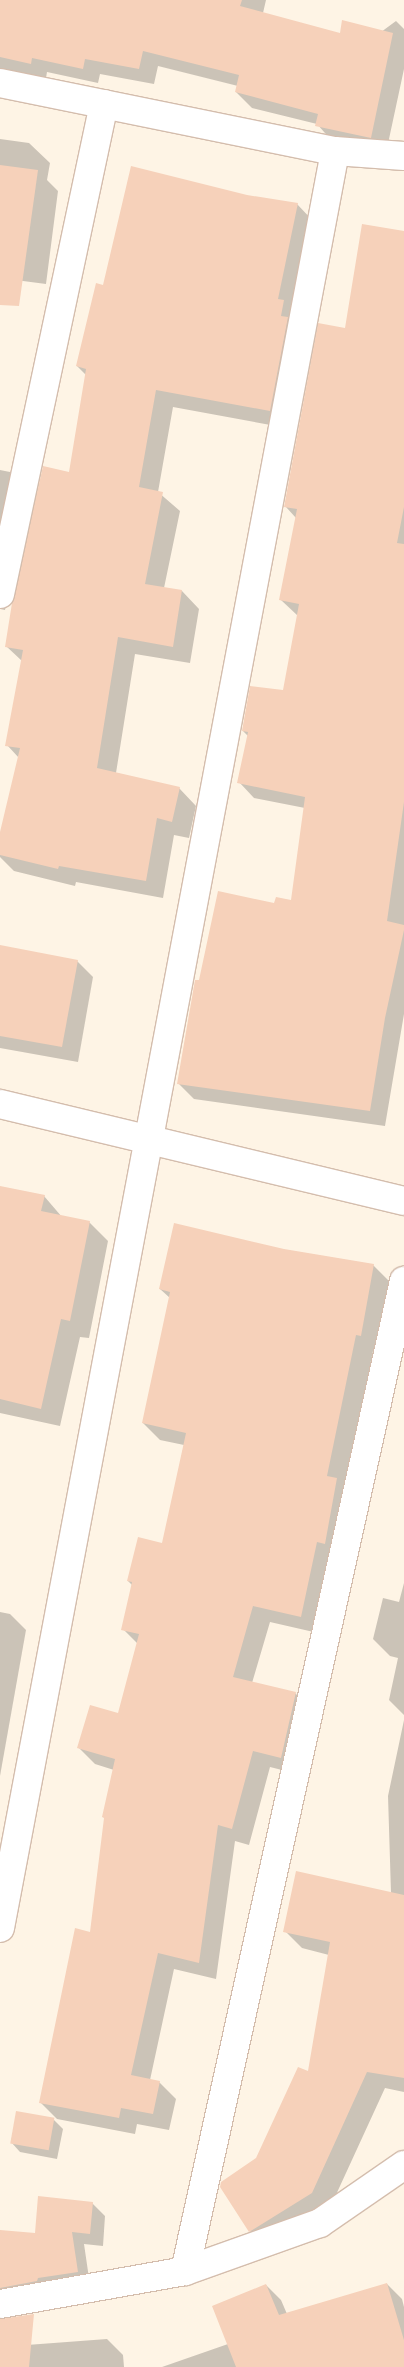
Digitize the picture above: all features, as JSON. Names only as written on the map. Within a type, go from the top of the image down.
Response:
[{"type":"street","points":[[0,84],[335,151],[404,156]]},
{"type":"street","points":[[0,594],[104,104]]},
{"type":"street","points":[[0,1928],[151,1139],[335,151]]},
{"type":"street","points":[[0,1104],[151,1139],[404,1202]]},
{"type":"street","points":[[185,2271],[404,1281]]},
{"type":"street","points":[[0,2304],[185,2271],[320,2223],[404,2165]]},
{"type":"building","points":[[0,0],[242,0],[240,6],[340,33],[342,20],[393,33],[371,138],[315,126],[318,114],[235,92],[239,75],[143,51],[139,69],[85,59],[83,69],[32,58],[31,64],[0,57]]},
{"type":"building","points":[[0,165],[38,170],[19,306],[0,305]]},
{"type":"building","points":[[131,166],[247,195],[298,203],[278,299],[284,300],[281,316],[288,317],[270,411],[156,390],[139,487],[163,492],[145,584],[182,590],[173,647],[118,637],[97,768],[180,787],[172,822],[157,818],[146,881],[59,866],[58,869],[0,855],[0,832],[20,748],[5,746],[23,650],[5,647],[12,603],[43,466],[69,472],[86,369],[76,366],[96,283],[103,285]]},
{"type":"building","points":[[362,224],[404,231],[404,507],[397,543],[404,544],[404,802],[387,921],[404,925],[404,930],[385,1018],[370,1111],[177,1084],[195,980],[199,980],[218,891],[274,903],[276,897],[291,900],[305,797],[237,783],[248,732],[242,731],[250,686],[283,690],[299,604],[279,600],[297,509],[284,507],[318,323],[345,328]]},
{"type":"building","points":[[0,945],[78,960],[62,1047],[0,1036]]},
{"type":"building","points":[[0,1186],[45,1195],[41,1211],[90,1221],[70,1321],[61,1319],[41,1409],[0,1399]]},
{"type":"building","points":[[174,1223],[284,1249],[374,1264],[361,1336],[356,1335],[327,1476],[337,1478],[325,1544],[317,1542],[301,1617],[253,1606],[233,1677],[296,1692],[281,1758],[253,1751],[232,1829],[218,1825],[199,1963],[158,1953],[131,2075],[160,2081],[153,2114],[121,2108],[119,2118],[39,2103],[75,1928],[90,1932],[104,1818],[102,1817],[115,1759],[77,1748],[90,1705],[118,1713],[139,1634],[121,1630],[132,1582],[127,1581],[138,1537],[162,1543],[186,1433],[142,1423],[170,1292],[159,1289]]},
{"type":"building","points":[[296,1871],[404,1895],[404,2078],[367,2072],[312,2193],[249,2232],[220,2187],[221,2182],[256,2158],[298,2067],[308,2071],[330,1942],[283,1932]]},
{"type":"building","points":[[16,2111],[54,2118],[49,2150],[10,2143]]},
{"type":"building","points":[[38,2196],[93,2202],[90,2234],[72,2232],[78,2272],[38,2278],[37,2281],[0,2288],[0,2230],[35,2233]]},
{"type":"building","points":[[387,2283],[404,2340],[404,2367],[236,2367],[212,2306],[266,2284],[279,2315]]},
{"type":"building","points":[[34,2314],[29,2367],[0,2367],[0,2319]]}]
